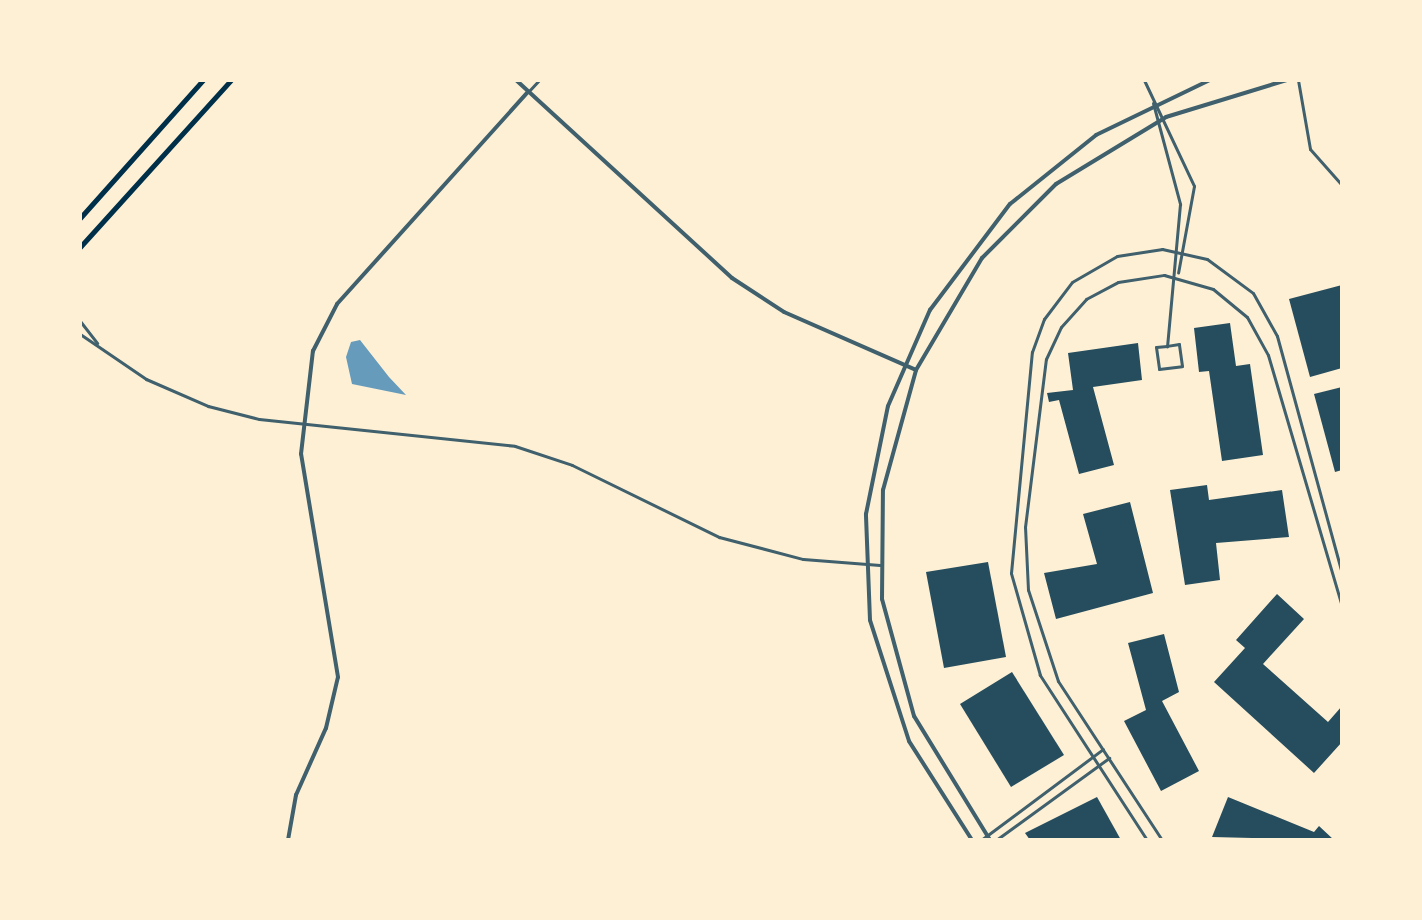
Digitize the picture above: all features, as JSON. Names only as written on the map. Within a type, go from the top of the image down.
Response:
[{"type":"main road","points":[[80,218],[203,80]]},
{"type":"main road","points":[[80,247],[231,80]]},
{"type":"street","points":[[516,80],[732,278],[784,312],[916,370]]},
{"type":"street","points":[[288,840],[296,795],[326,728],[338,677],[304,487],[304,423],[313,351],[329,315],[539,80]]},
{"type":"street","points":[[1144,80],[1153,103],[1154,123],[1178,183],[1177,277],[1167,346]]},
{"type":"street","points":[[972,840],[899,719],[875,641],[865,566],[872,468],[903,364],[949,278],[1002,212],[1070,153],[1153,103],[1210,80]]},
{"type":"street","points":[[1110,758],[993,840],[985,833],[938,765],[909,703],[888,634],[880,565],[887,469],[916,370],[960,289],[1007,228],[1074,171],[1154,123],[1287,80]]},
{"type":"street","points":[[1298,80],[1310,149],[1342,185]]},
{"type":"street","points":[[1153,103],[1166,117],[1194,186],[1187,253],[1177,277]]},
{"type":"street","points":[[1147,840],[1036,667],[1013,581],[1011,526],[1032,352],[1049,309],[1080,275],[1128,253],[1175,251],[1187,253],[1235,276],[1273,324],[1342,574]]},
{"type":"street","points":[[1162,840],[1048,661],[1028,590],[1025,527],[1044,371],[1061,327],[1086,299],[1129,278],[1177,277],[1221,294],[1259,334],[1342,607]]},
{"type":"street","points":[[80,321],[100,346]]},
{"type":"street","points":[[80,334],[192,401],[304,423],[515,446],[572,465],[719,537],[865,566],[880,565]]},
{"type":"street","points":[[1179,344],[1182,366],[1159,369],[1156,347],[1167,346],[1179,344]]},
{"type":"street","points":[[981,840],[985,833],[1103,749]]},
{"type":"water","points":[[360,340],[406,395],[352,384],[346,357],[351,342]]},
{"type":"building","points":[[1342,285],[1342,368],[1310,377],[1289,299]]},
{"type":"building","points":[[1230,323],[1236,366],[1250,364],[1263,455],[1222,461],[1209,371],[1199,372],[1194,328]]},
{"type":"building","points":[[1138,343],[1142,380],[1093,387],[1114,465],[1079,474],[1059,400],[1049,402],[1047,393],[1073,390],[1068,353]]},
{"type":"building","points":[[1342,387],[1342,470],[1335,472],[1314,394]]},
{"type":"building","points":[[1207,485],[1209,500],[1282,490],[1289,537],[1216,543],[1220,580],[1185,585],[1170,490]]},
{"type":"building","points":[[1130,502],[1153,593],[1056,619],[1044,573],[1097,564],[1083,514]]},
{"type":"building","points":[[988,562],[1006,657],[944,668],[926,572]]},
{"type":"building","points":[[1277,594],[1304,619],[1263,664],[1328,722],[1342,706],[1342,742],[1314,773],[1214,682],[1245,648],[1236,640]]},
{"type":"building","points":[[1164,634],[1179,692],[1162,701],[1199,771],[1161,791],[1124,721],[1146,710],[1128,643]]},
{"type":"building","points":[[1012,672],[1064,755],[1011,787],[960,704]]},
{"type":"building","points":[[1097,797],[1121,840],[1030,840],[1025,833]]},
{"type":"building","points":[[1228,797],[1314,832],[1319,826],[1334,840],[1212,837]]}]
